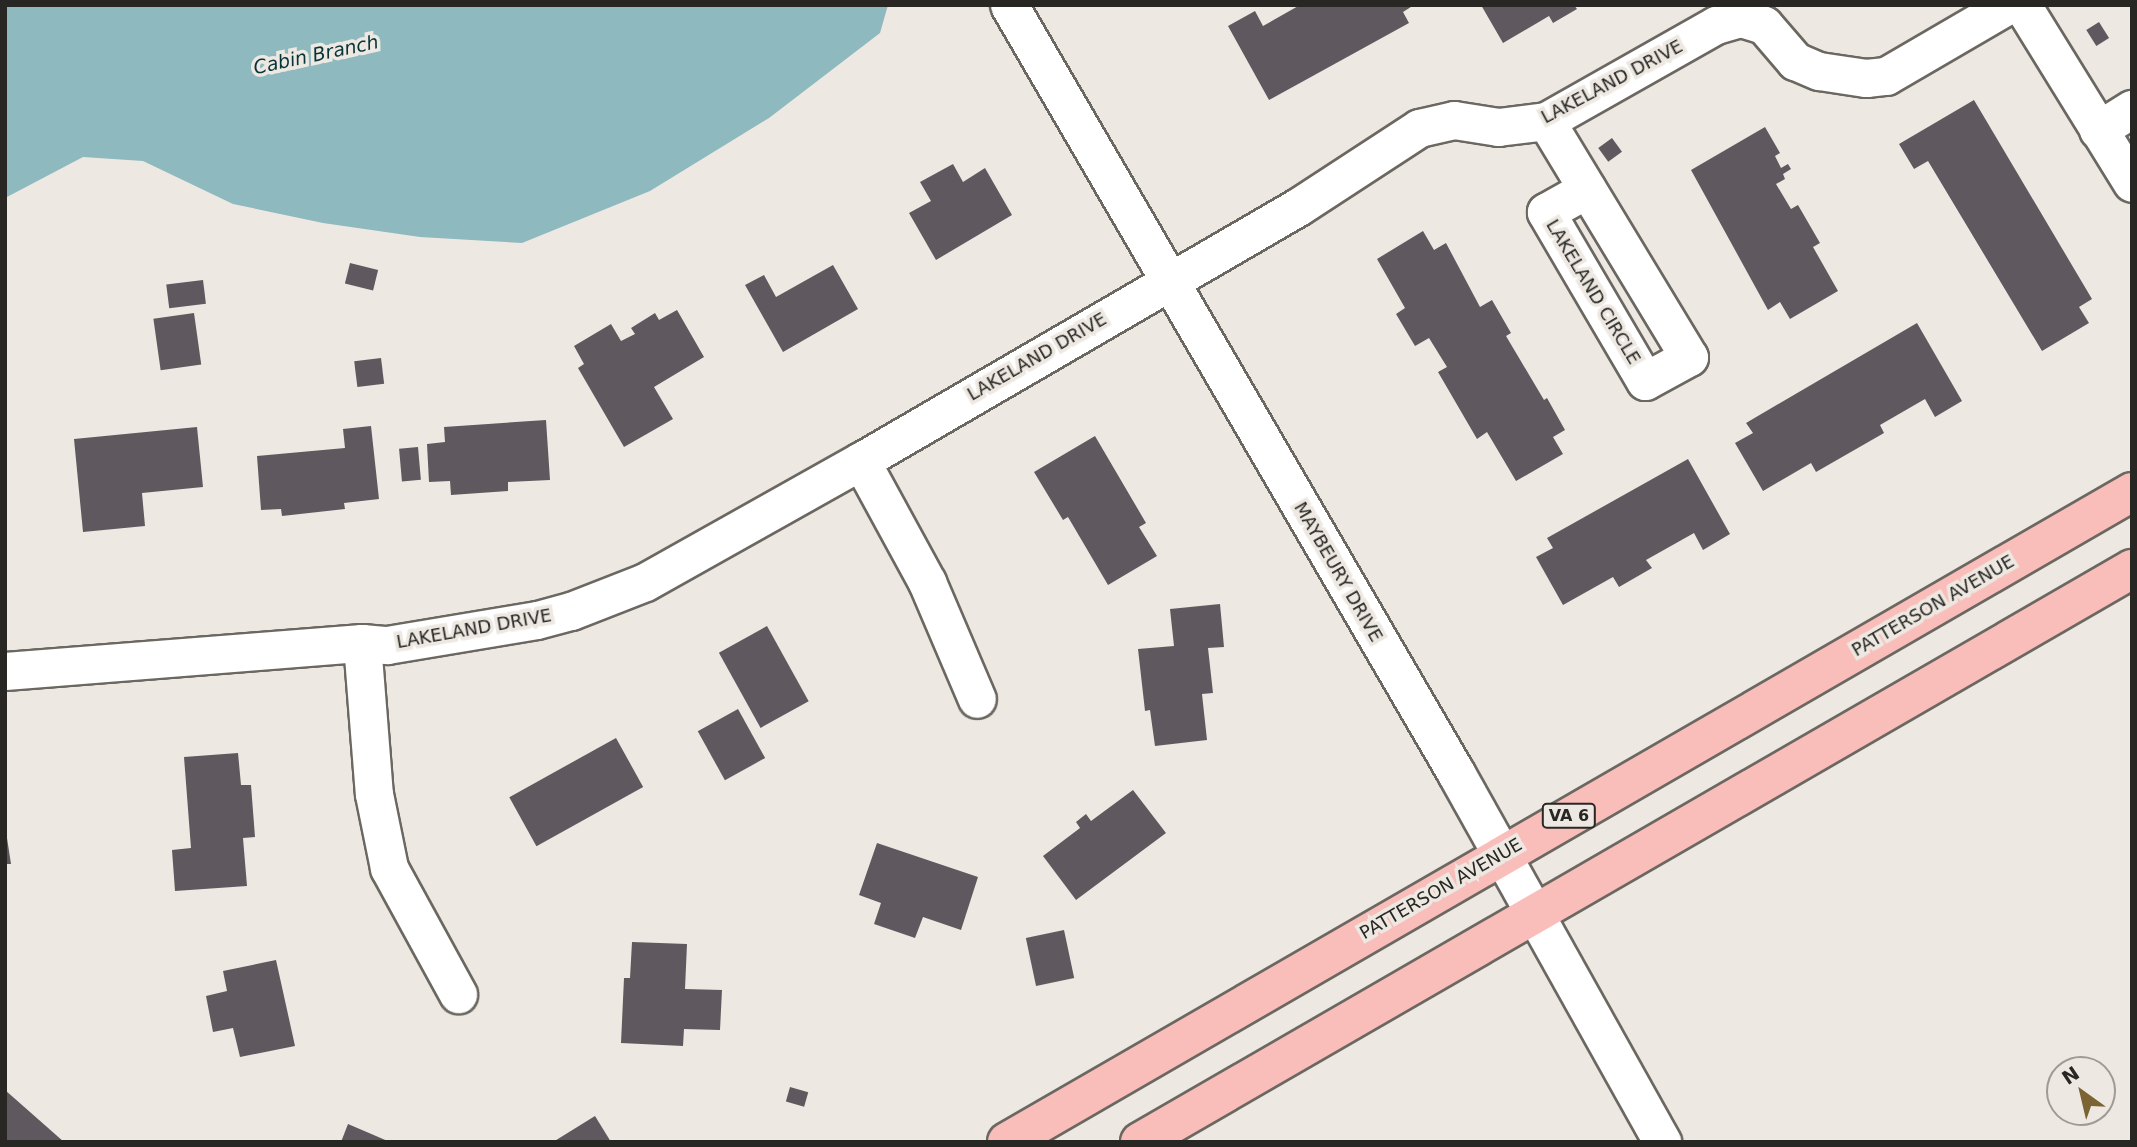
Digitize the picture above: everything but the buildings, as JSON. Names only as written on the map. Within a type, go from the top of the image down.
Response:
[{"type":"main road","name":"PATTERSON AVENUE","points":[[1007,1142],[2132,492]]},
{"type":"main road","points":[[1140,1142],[2132,569]]},
{"type":"street","name":"MAYBEURY DRIVE","points":[[1009,5],[1456,773],[1662,1142]]},
{"type":"street","name":"LAKELAND DRIVE","points":[[5,671],[362,643],[387,645],[461,634],[571,611],[645,582],[861,461],[1298,206],[1419,128],[1454,120],[1507,127],[1546,121],[1730,20],[1741,18],[1764,25],[1796,61],[1819,71],[1866,78],[1886,76],[2008,5]]},
{"type":"street","points":[[2022,5],[2132,183]]},
{"type":"street","points":[[2098,130],[2132,109]]},
{"type":"street","name":"LAKELAND CIRCLE","points":[[1546,121],[1689,357],[1645,381],[1546,212],[1587,190]]},
{"type":"street","points":[[861,461],[927,582],[977,699]]},
{"type":"street","points":[[362,643],[374,794],[389,868],[458,994]]},
{"type":"water","name":"Cabin Branch","points":[[5,5],[888,5],[880,33],[769,118],[650,191],[522,243],[420,237],[323,223],[233,204],[143,161],[83,157],[5,198]]}]
